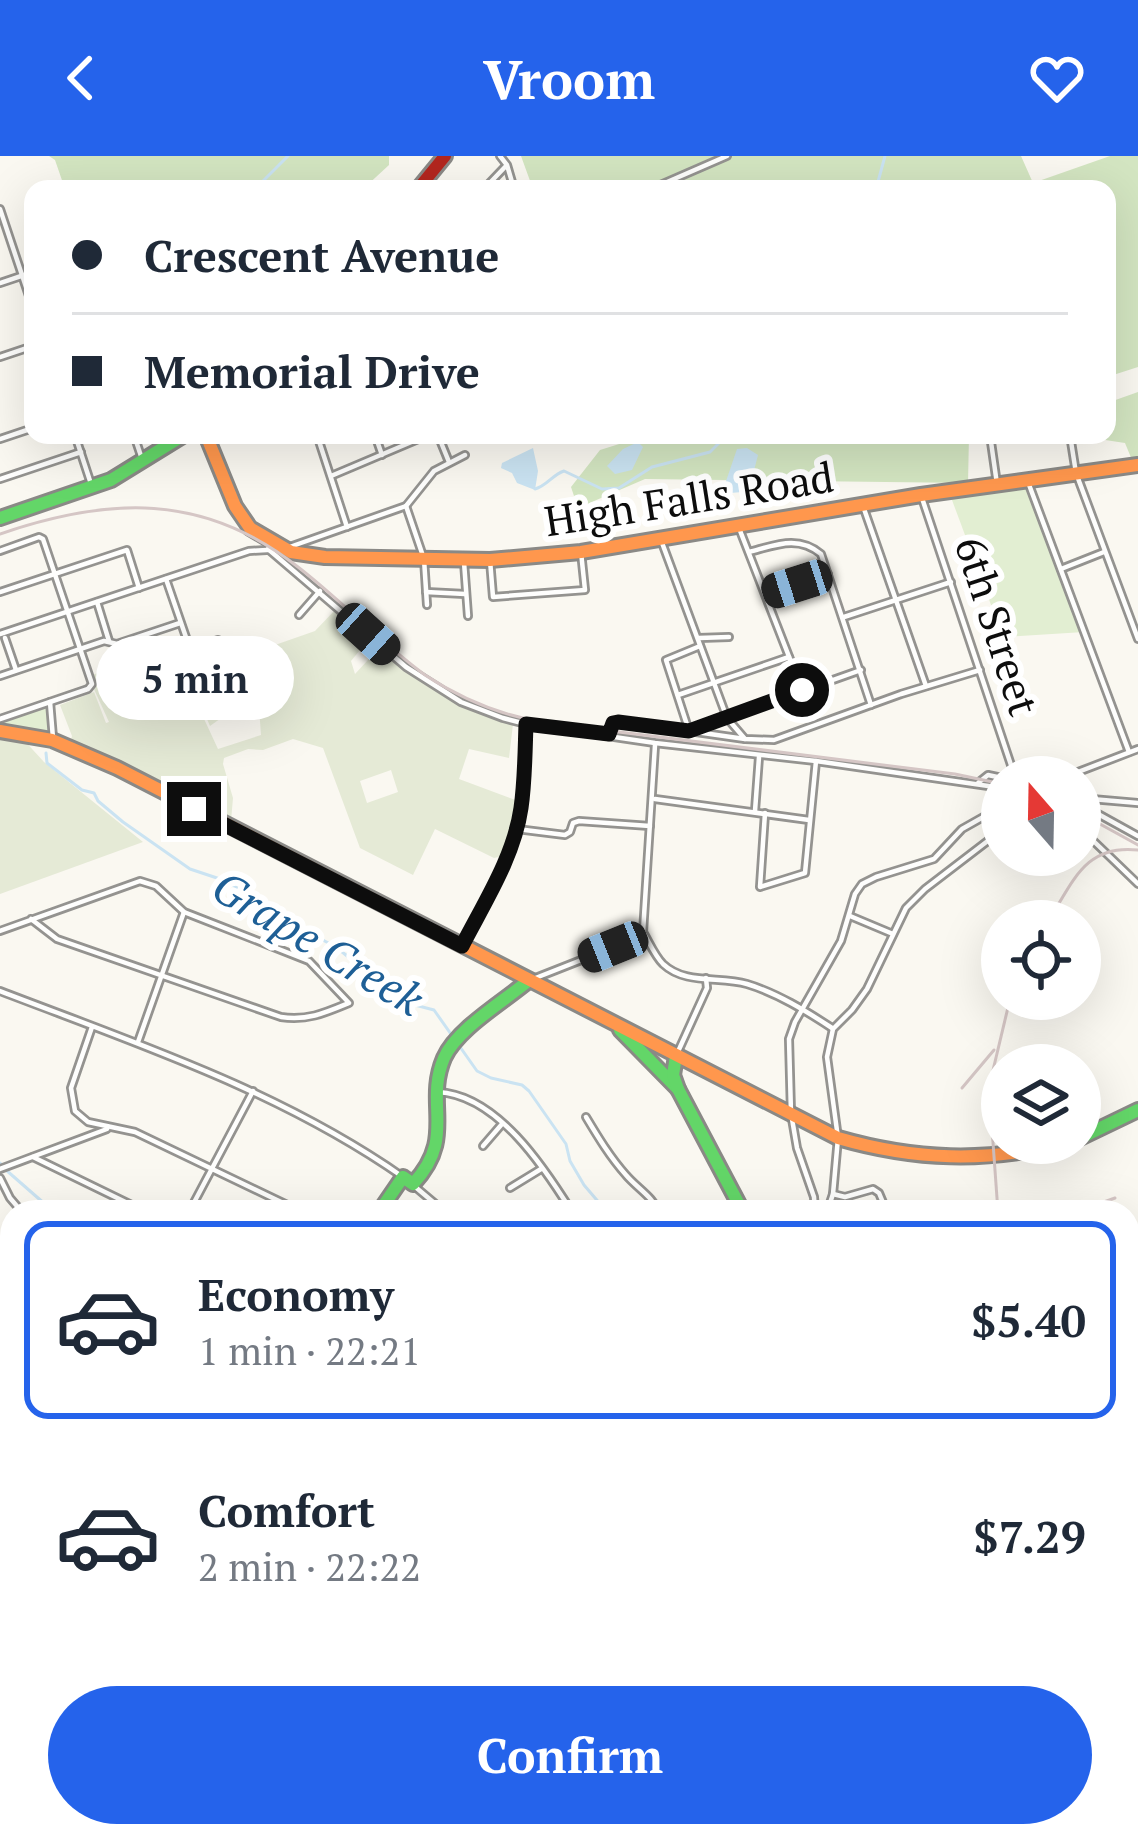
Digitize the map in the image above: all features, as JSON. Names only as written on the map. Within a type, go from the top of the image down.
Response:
[{"type":"main road","points":[[425,180],[445,156]]},
{"type":"main road","points":[[0,518],[111,480],[170,444]]},
{"type":"main road","points":[[210,444],[235,506],[250,528],[284,549]]},
{"type":"main road","name":"High Falls Road","points":[[284,549],[325,557],[464,560],[581,552],[921,495],[1138,465]]},
{"type":"main road","points":[[0,731],[52,740],[117,768],[838,1138],[916,1158],[981,1158]]},
{"type":"main road","points":[[390,1200],[408,1180],[429,1167],[434,1155],[437,1092],[444,1058],[454,1042],[528,981]]},
{"type":"main road","points":[[616,1026],[672,1081],[736,1200]]},
{"type":"main road","points":[[672,1081],[682,1060]]},
{"type":"main road","points":[[1101,1128],[1138,1110]]},
{"type":"street","points":[[500,156],[511,180]]},
{"type":"street","points":[[672,180],[727,156]]},
{"type":"street","points":[[493,180],[507,165]]},
{"type":"street","points":[[0,209],[24,282]]},
{"type":"street","points":[[0,283],[22,276]]},
{"type":"street","points":[[79,444],[92,487]]},
{"type":"street","points":[[137,444],[143,462]]},
{"type":"street","points":[[320,444],[347,527]]},
{"type":"street","points":[[378,444],[382,455]]},
{"type":"street","points":[[331,476],[407,444]]},
{"type":"street","points":[[441,444],[448,462]]},
{"type":"street","points":[[991,444],[997,484]]},
{"type":"street","points":[[1071,444],[1076,473],[1138,638]]},
{"type":"street","points":[[0,478],[81,452]]},
{"type":"street","points":[[3,635],[249,550],[284,549],[406,506],[434,471],[465,455]]},
{"type":"street","points":[[1027,480],[1129,752]]},
{"type":"street","name":"6th Street","points":[[921,495],[1008,756]]},
{"type":"street","points":[[406,506],[424,559],[427,605]]},
{"type":"street","points":[[863,506],[926,686]]},
{"type":"street","points":[[739,527],[802,690]]},
{"type":"street","points":[[0,550],[42,537],[91,687],[0,719]]},
{"type":"street","points":[[661,540],[727,718],[746,739]]},
{"type":"street","points":[[749,553],[797,541],[821,554],[871,705]]},
{"type":"street","points":[[0,592],[127,550],[139,588]]},
{"type":"street","points":[[268,550],[423,679],[482,710],[526,724],[981,784]]},
{"type":"street","points":[[490,560],[494,597],[585,590],[581,552]]},
{"type":"street","points":[[1060,569],[1104,552]]},
{"type":"street","points":[[464,560],[468,616]]},
{"type":"street","points":[[766,594],[829,574]]},
{"type":"street","points":[[166,579],[190,647],[218,640]]},
{"type":"street","points":[[844,617],[951,582]]},
{"type":"street","points":[[299,616],[320,591]]},
{"type":"street","points":[[426,592],[465,594]]},
{"type":"street","points":[[97,602],[109,641]]},
{"type":"street","points":[[0,622],[16,670]]},
{"type":"street","points":[[0,676],[180,623]]},
{"type":"street","points":[[689,731],[666,660],[699,642],[729,637]]},
{"type":"street","points":[[678,695],[789,657]]},
{"type":"street","points":[[689,731],[861,670]]},
{"type":"street","points":[[609,734],[618,722],[774,740],[980,670]]},
{"type":"street","points":[[50,702],[52,740]]},
{"type":"street","points":[[462,946],[517,829],[526,724]]},
{"type":"street","points":[[655,743],[643,932],[662,963],[693,978],[748,984],[804,1009],[833,1029]]},
{"type":"street","points":[[1101,763],[1138,749]]},
{"type":"street","points":[[755,811],[759,756]]},
{"type":"street","points":[[765,813],[760,887],[805,872],[812,859],[809,820],[816,761]]},
{"type":"street","points":[[652,799],[809,820]]},
{"type":"street","points":[[1101,802],[1138,803]]},
{"type":"street","points":[[1101,814],[1138,836]]},
{"type":"street","points":[[814,1200],[791,1113],[789,1039],[830,963],[854,894],[862,884],[934,859],[962,829],[981,818]]},
{"type":"street","points":[[517,829],[566,835],[579,821],[650,826]]},
{"type":"street","points":[[831,1200],[838,1138],[827,1058],[833,1029],[867,989],[906,908],[981,846]]},
{"type":"street","points":[[1101,848],[1138,884]]},
{"type":"street","points":[[0,931],[140,881],[156,886],[184,912],[309,961],[349,1003],[300,1020],[281,1016],[57,939],[31,920]]},
{"type":"street","points":[[44,929],[51,912]]},
{"type":"street","points":[[137,1044],[184,912]]},
{"type":"street","points":[[850,916],[893,934]]},
{"type":"street","points":[[180,926],[199,917]]},
{"type":"street","points":[[528,981],[643,932]]},
{"type":"street","points":[[682,1060],[707,988],[706,978]]},
{"type":"street","points":[[0,991],[253,1091],[349,1142],[431,1200]]},
{"type":"street","points":[[92,1027],[71,1088],[75,1111],[88,1122],[135,1132],[277,1200]]},
{"type":"street","points":[[196,1200],[253,1091]]},
{"type":"street","points":[[437,1092],[452,1093],[480,1106],[502,1124],[543,1168],[562,1200]]},
{"type":"street","points":[[586,1117],[612,1158],[653,1200]]},
{"type":"street","points":[[483,1146],[502,1124]]},
{"type":"street","points":[[15,1200],[0,1174],[110,1128]]},
{"type":"street","points":[[33,1157],[121,1200]]},
{"type":"street","points":[[510,1188],[543,1168]]},
{"type":"street","points":[[833,1194],[845,1197],[873,1189],[882,1200]]},
{"type":"green space","points":[[49,156],[389,156],[389,165],[373,180],[62,180]]},
{"type":"green space","points":[[521,156],[1021,156],[1032,180],[530,180]]},
{"type":"green space","points":[[1110,156],[1138,156],[1138,367],[1116,374],[1116,180],[1042,180]]},
{"type":"green space","points":[[1138,392],[1138,459],[1132,460],[1125,443],[1116,442],[1116,400]]},
{"type":"green space","points":[[619,444],[969,444],[968,483],[645,479],[578,508],[571,487],[600,450]]},
{"type":"green space","points":[[1027,481],[1084,632],[1003,637],[949,492]]},
{"type":"green space","points":[[335,610],[369,639],[351,661],[355,674],[379,648],[442,694],[513,724],[509,758],[469,749],[459,779],[518,801],[503,856],[494,858],[435,829],[413,875],[360,848],[323,748],[293,739],[224,758],[233,798],[231,821],[71,740],[60,705],[94,692],[109,722],[92,675],[172,647],[180,669],[204,664],[204,658],[211,656],[208,646],[219,643],[229,663],[217,686],[224,716],[210,726],[192,693],[218,749],[261,735],[255,652],[315,631]],"holes":[[[391,770],[398,792],[367,803],[360,781]]]},
{"type":"green space","points":[[49,705],[51,736],[0,728],[0,721]]},
{"type":"green space","points":[[0,737],[22,738],[44,762],[143,842],[0,894]]},
{"type":"water","points":[[634,444],[643,447],[632,470],[615,474],[607,466]]},
{"type":"water","points":[[533,448],[538,471],[535,490],[517,483],[512,473],[501,468],[502,463]]},
{"type":"water","points":[[747,448],[758,455],[751,482],[743,492],[730,493],[724,487],[737,449]]},
{"type":"waterway","points":[[264,180],[288,156]]},
{"type":"waterway","points":[[878,180],[885,156]]},
{"type":"waterway","points":[[535,489],[564,471],[602,489],[619,488],[652,467],[710,452],[718,444]]},
{"type":"waterway","name":"Grape Creek","points":[[46,753],[47,763],[82,790],[94,793],[123,822],[190,869],[226,881],[358,960],[411,1004],[434,1010],[477,1071],[529,1091],[597,1200]]},
{"type":"waterway","points":[[6,1170],[40,1200]]},
{"type":"railway","points":[[0,534],[117,508],[190,514],[227,525],[262,543],[298,567],[425,675],[499,711],[547,723],[981,780]]},
{"type":"railway","points":[[1101,825],[1138,845]]},
{"type":"railway","points":[[1061,900],[1092,860],[1105,853],[1138,850]]},
{"type":"railway","points":[[997,1200],[989,1087],[1005,1020]]},
{"type":"railway","points":[[962,1088],[981,1065]]},
{"type":"railway","points":[[1109,1200],[1115,1198]]},
{"type":"traffic: fast","points":[[0,518],[111,480],[169,444]]},
{"type":"traffic: fast","points":[[387,1200],[403,1177],[413,1184],[434,1151],[439,1075],[450,1047],[528,981]]},
{"type":"traffic: fast","points":[[620,1030],[678,1089]]},
{"type":"traffic: fast","points":[[676,1056],[673,1075],[678,1089],[737,1200]]},
{"type":"traffic: fast","points":[[1101,1128],[1138,1110]]},
{"type":"traffic: slow","points":[[210,444],[235,506],[250,528],[291,552],[325,557],[490,560],[581,552],[921,495],[1138,465]]},
{"type":"traffic: slow","points":[[0,731],[52,740],[117,768],[838,1138],[922,1155],[981,1156]]},
{"type":"traffic: jam","points":[[425,180],[445,156]]},
{"type":"route","points":[[194,809],[462,946],[517,829],[526,724],[609,734],[618,722],[689,731],[802,690]]}]
